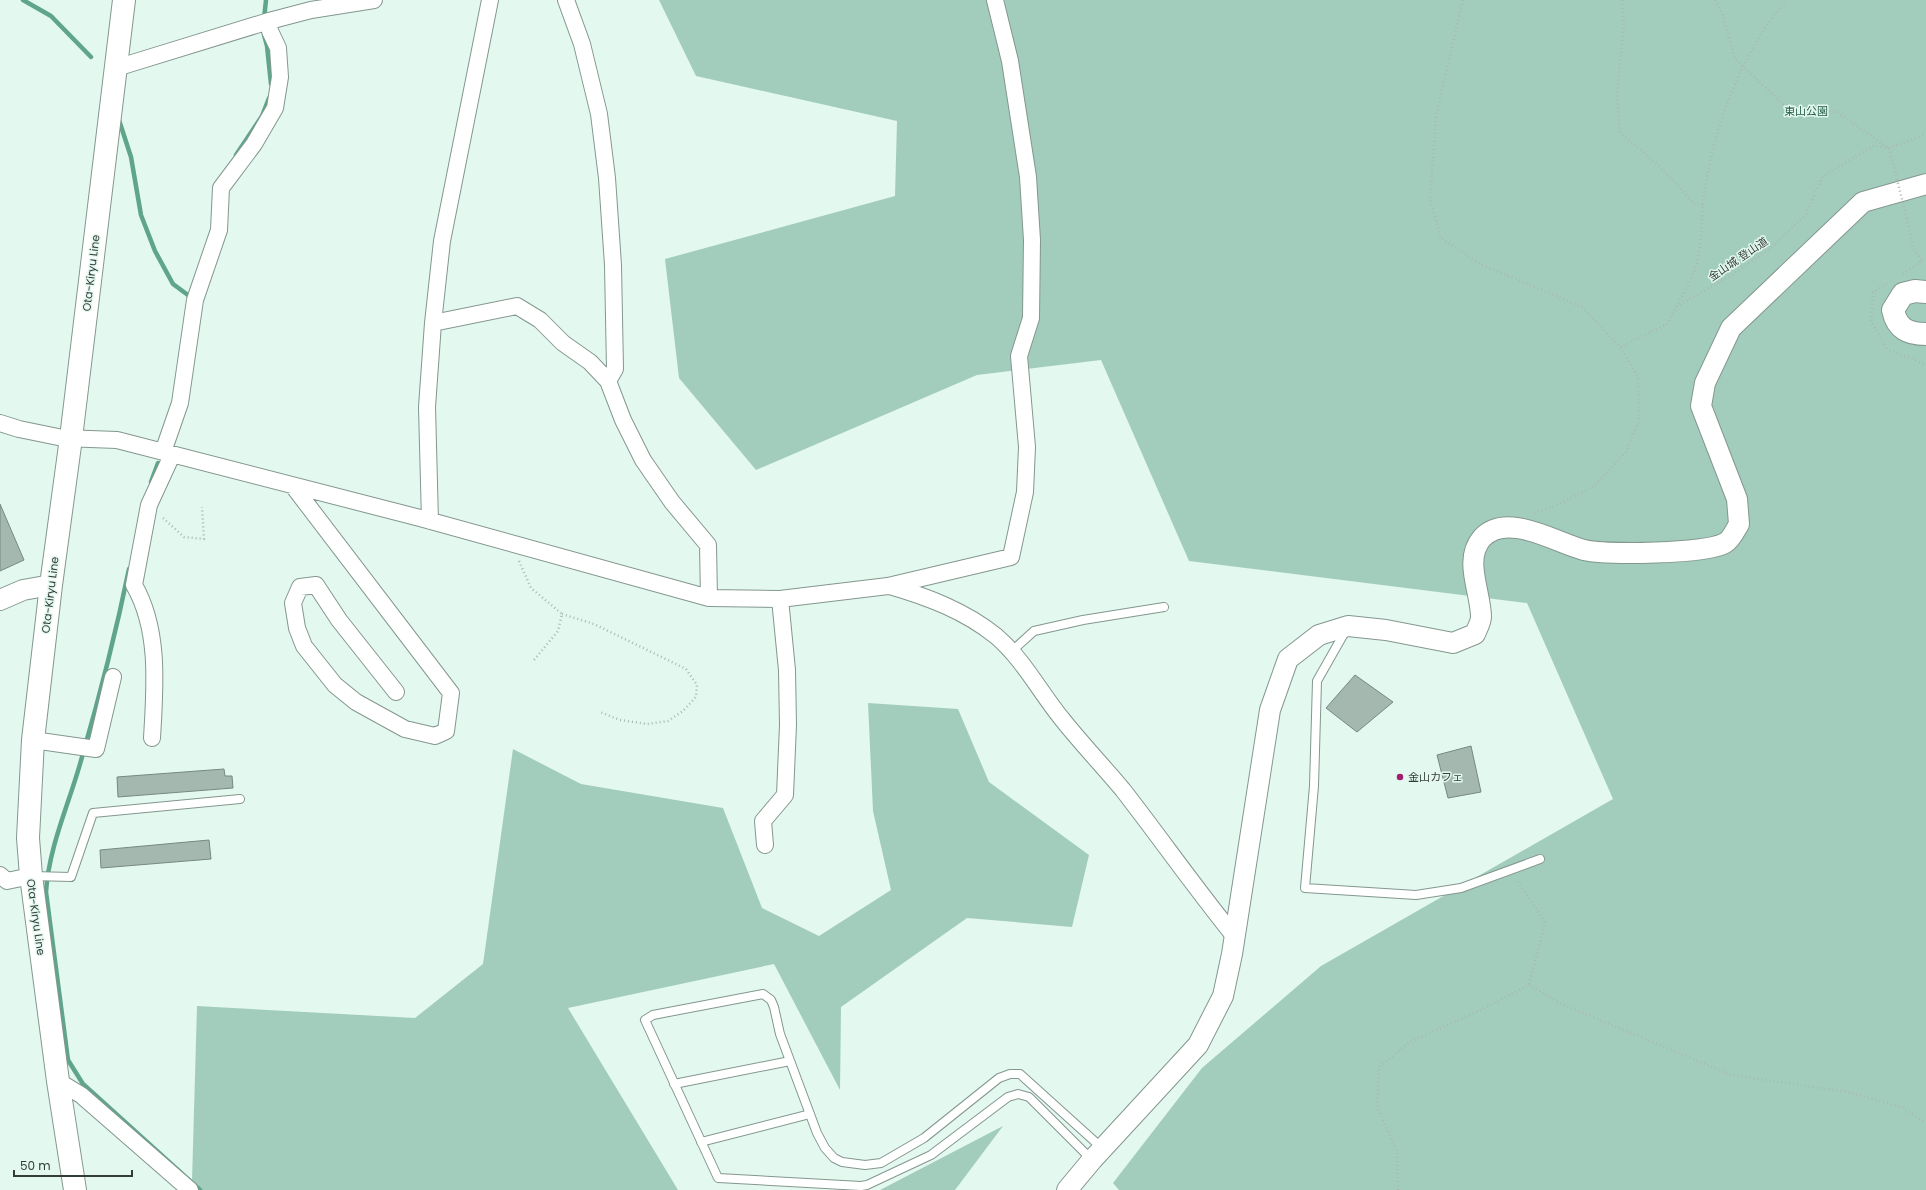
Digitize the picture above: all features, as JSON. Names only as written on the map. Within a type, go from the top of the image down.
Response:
[{"type":"main road","name":"Ota-Kiryu Line","points":[[69,1187],[58,1081],[31,876],[28,838],[33,740],[124,0]]},
{"type":"main road","points":[[1926,292],[1915,291],[1903,294],[1893,310],[1896,322],[1904,328],[1913,334],[1926,334]]},
{"type":"street","points":[[116,68],[269,21],[311,10],[374,0]]},
{"type":"street","points":[[430,521],[427,407],[433,323],[442,241],[490,0]]},
{"type":"street","points":[[566,0],[582,44],[599,114],[607,178],[613,265],[615,369],[608,381]]},
{"type":"street","points":[[0,423],[19,429],[71,438],[117,440],[430,521],[709,598],[780,599],[888,586],[1011,557],[1025,492],[1027,447],[1019,356],[1031,318],[1032,240],[1028,177],[1010,61],[995,0]]},
{"type":"street","points":[[152,738],[154,657],[148,619],[141,597],[134,585],[149,505],[167,454],[180,403],[195,300],[219,230],[221,188],[254,144],[275,108],[280,76],[278,48],[270,31],[269,21]]},
{"type":"street","points":[[1067,1190],[1097,1154],[1198,1045],[1224,996],[1235,937],[1270,710],[1288,659],[1320,635],[1348,626],[1386,630],[1453,643],[1475,634],[1481,618],[1472,559],[1482,538],[1498,528],[1524,529],[1585,550],[1631,553],[1702,550],[1726,543],[1739,524],[1737,499],[1701,406],[1705,383],[1731,328],[1863,202],[1926,184]]},
{"type":"street","points":[[433,323],[517,306],[540,320],[564,343],[590,362],[608,381],[623,420],[643,460],[672,502],[708,545],[709,598]]},
{"type":"street","points":[[293,486],[451,693],[446,731],[435,736],[405,729],[356,702],[335,685],[304,646],[297,628],[293,603],[300,587],[316,585],[339,620],[396,692]]},
{"type":"street","points":[[0,600],[23,590],[51,585]]},
{"type":"street","points":[[888,586],[922,595],[966,615],[995,636],[1012,651],[1061,718],[1122,790],[1180,868],[1235,937]]},
{"type":"street","points":[[765,845],[762,821],[785,795],[788,725],[787,670],[780,599]]},
{"type":"street","points":[[33,740],[96,749],[113,677]]},
{"type":"street","points":[[0,875],[7,881],[31,876]]},
{"type":"street","points":[[58,1081],[81,1095],[190,1190]]},
{"type":"lane","points":[[1012,651],[1034,631],[1083,620],[1164,607]]},
{"type":"lane","points":[[1348,626],[1317,681],[1314,786],[1305,888],[1416,896],[1461,888],[1540,859]]},
{"type":"lane","points":[[31,876],[71,877],[93,813],[240,799]]},
{"type":"lane","points":[[763,994],[771,1000],[774,1007],[780,1034],[810,1114],[825,1148],[834,1158],[842,1162],[865,1166],[881,1163],[924,1138],[999,1078],[1010,1074],[1020,1074],[1097,1154],[1029,1097],[1018,1094],[1008,1097],[931,1155],[867,1185],[860,1186],[718,1178],[645,1020],[653,1015],[763,994]]},
{"type":"lane","points":[[674,1084],[790,1061]]},
{"type":"lane","points":[[701,1142],[810,1114]]},
{"type":"path","points":[[1463,0],[1436,116],[1430,199],[1441,238],[1480,264],[1582,307],[1620,347],[1638,376],[1639,420],[1626,452],[1594,486],[1555,506],[1532,514]]},
{"type":"path","points":[[1622,0],[1624,23],[1617,93],[1620,133],[1668,173],[1694,204],[1704,205]]},
{"type":"path","points":[[1715,0],[1722,13],[1735,59],[1785,106],[1837,112],[1889,148],[1906,218]]},
{"type":"path","points":[[1676,307],[1695,269],[1702,236],[1705,188],[1724,109],[1742,66],[1777,11],[1786,0]]},
{"type":"path","points":[[1889,148],[1926,134]]},
{"type":"path","name":"金山城 登山道","points":[[1620,347],[1666,324],[1676,307],[1730,276],[1770,249],[1806,214],[1823,176],[1873,146],[1889,148]]},
{"type":"path","points":[[149,505],[184,537],[204,539],[202,507]]},
{"type":"path","points":[[512,544],[531,588],[562,614],[594,624],[686,669],[697,685],[696,697],[682,711],[668,720],[647,724],[620,720],[600,712]]},
{"type":"path","points":[[534,660],[558,630],[562,614]]},
{"type":"path","points":[[1398,1190],[1397,1151],[1377,1107],[1379,1067],[1410,1042],[1481,1010],[1529,985],[1545,922],[1511,870]]},
{"type":"path","points":[[1529,985],[1564,1005],[1731,1075],[1848,1092],[1901,1107],[1926,1123]]},
{"type":"green space","name":"東山公園","points":[[659,0],[1926,0],[1926,1190],[1119,1190],[1113,1183],[1202,1068],[1321,966],[1613,799],[1527,603],[1189,561],[1101,360],[977,375],[756,470],[679,378],[665,259],[895,196],[897,121],[696,76]]},
{"type":"green space","points":[[868,703],[958,709],[989,782],[1089,855],[1072,927],[967,918],[841,1007],[840,1090],[774,964],[568,1008],[678,1190],[200,1190],[192,1181],[197,1006],[415,1018],[483,964],[513,749],[581,784],[723,808],[762,908],[819,936],[891,890],[873,811]]},
{"type":"green space","points":[[1003,1126],[955,1190],[880,1190]]},
{"type":"building","points":[[0,504],[24,560],[0,571]]},
{"type":"building","points":[[1355,675],[1393,702],[1357,732],[1326,708]]},
{"type":"building","points":[[1471,746],[1481,792],[1448,798],[1437,755]]},
{"type":"building","points":[[224,769],[225,776],[232,776],[233,788],[118,797],[117,777]]},
{"type":"building","points":[[209,840],[211,859],[101,868],[100,850]]},
{"type":"waterway","points":[[23,0],[51,16],[91,57]]},
{"type":"waterway","points":[[264,19],[266,0]]},
{"type":"waterway","points":[[264,35],[267,46],[271,84]]},
{"type":"waterway","points":[[236,155],[262,116],[269,98]]},
{"type":"waterway","points":[[118,117],[131,157],[141,215],[155,251],[173,284],[192,298]]},
{"type":"waterway","points":[[151,482],[158,463]]},
{"type":"waterway","points":[[129,569],[95,710],[51,857],[46,892],[68,1060],[83,1084],[200,1190]]},
{"type":"place","name":"金山カフェ","points":[[1400,777]]}]
